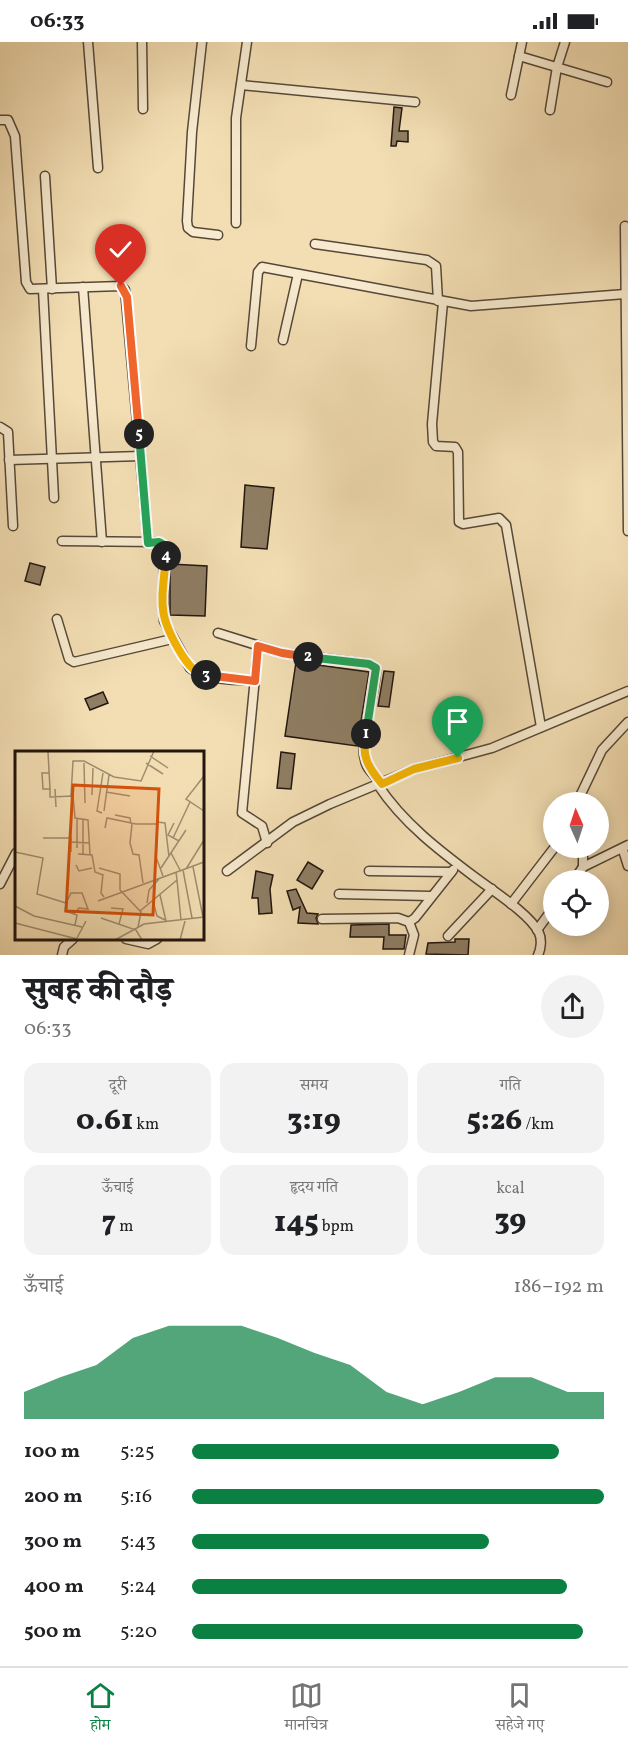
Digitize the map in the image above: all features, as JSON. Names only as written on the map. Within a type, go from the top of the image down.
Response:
[{"type":"street","points":[[88,42],[98,168]]},
{"type":"street","points":[[141,42],[143,110]]},
{"type":"street","points":[[202,42],[190,143],[187,221],[188,228],[193,232],[218,235]]},
{"type":"street","points":[[236,223],[236,118],[247,42]]},
{"type":"street","points":[[512,95],[522,42]]},
{"type":"street","points":[[550,110],[557,67],[565,42]]},
{"type":"street","points":[[519,56],[607,82]]},
{"type":"street","points":[[241,85],[415,102]]},
{"type":"street","points":[[0,120],[8,120],[15,136],[26,282],[30,288],[121,286],[125,290],[148,543]]},
{"type":"street","points":[[45,176],[54,498]]},
{"type":"street","points":[[625,226],[628,531]]},
{"type":"street","points":[[315,244],[427,260],[436,267],[440,301],[432,424],[433,442],[436,446],[455,447],[458,452],[459,522],[463,524],[499,518],[506,525],[542,727]]},
{"type":"street","points":[[251,346],[259,269],[262,267],[440,301],[481,306],[625,294]]},
{"type":"street","points":[[283,340],[298,274]]},
{"type":"street","points":[[83,287],[102,542]]},
{"type":"street","points":[[0,427],[8,432],[13,526]]},
{"type":"street","points":[[9,460],[141,456]]},
{"type":"street","points":[[62,541],[159,542],[164,545],[162,612],[166,629],[190,668],[197,673],[255,681]]},
{"type":"street","points":[[57,619],[69,658],[74,662],[172,639]]},
{"type":"street","points":[[218,633],[282,653],[369,664],[376,668],[364,750],[367,766],[395,811],[458,865],[511,904],[537,930],[541,949],[538,955]]},
{"type":"street","points":[[258,646],[242,813],[262,826],[267,843]]},
{"type":"street","points":[[227,871],[293,822],[330,804],[414,769],[492,748],[628,691]]},
{"type":"street","points":[[582,792],[602,750],[628,722]]},
{"type":"street","points":[[582,870],[625,848],[628,866]]},
{"type":"street","points":[[0,884],[15,855]]},
{"type":"street","points":[[511,904],[546,858]]},
{"type":"street","points":[[584,858],[584,867]]},
{"type":"street","points":[[409,922],[415,918],[430,896],[458,865]]},
{"type":"street","points":[[369,871],[451,872]]},
{"type":"street","points":[[448,936],[492,889]]},
{"type":"street","points":[[339,894],[430,896]]},
{"type":"street","points":[[322,919],[398,918],[409,922],[414,935],[409,955]]},
{"type":"street","points":[[537,930],[543,922]]},
{"type":"street","points":[[62,955],[64,947],[72,940]]},
{"type":"street","points":[[130,940],[148,944],[155,940]]},
{"type":"building","points":[[394,107],[402,108],[399,131],[408,131],[408,142],[397,141],[396,146],[391,146]]},
{"type":"building","points":[[245,485],[274,488],[267,549],[241,547]]},
{"type":"building","points":[[30,563],[45,567],[40,585],[25,581]]},
{"type":"building","points":[[170,564],[207,566],[205,616],[170,615]]},
{"type":"building","points":[[296,662],[369,672],[357,746],[285,736]]},
{"type":"building","points":[[384,671],[394,672],[389,707],[378,706]]},
{"type":"building","points":[[103,692],[108,703],[90,710],[85,699]]},
{"type":"building","points":[[281,752],[295,754],[291,789],[277,788]]},
{"type":"building","points":[[308,862],[323,871],[312,889],[297,880]]},
{"type":"building","points":[[256,871],[273,875],[270,889],[272,913],[259,914],[258,898],[252,898]]},
{"type":"building","points":[[296,889],[307,913],[318,914],[316,918],[318,924],[298,923],[300,907],[293,910],[287,891]]},
{"type":"building","points":[[389,924],[389,935],[406,935],[404,949],[383,949],[384,937],[350,937],[351,925]]},
{"type":"building","points":[[455,939],[469,939],[468,955],[426,954],[428,943],[455,942]]},
{"type":"route","points":[[121,286],[127,297],[148,543],[159,542],[164,545],[166,556],[162,612],[166,629],[190,668],[208,676],[255,681],[258,646],[282,653],[369,664],[376,668],[376,676],[364,744],[364,757],[367,766],[382,784],[414,769],[458,758]]}]
